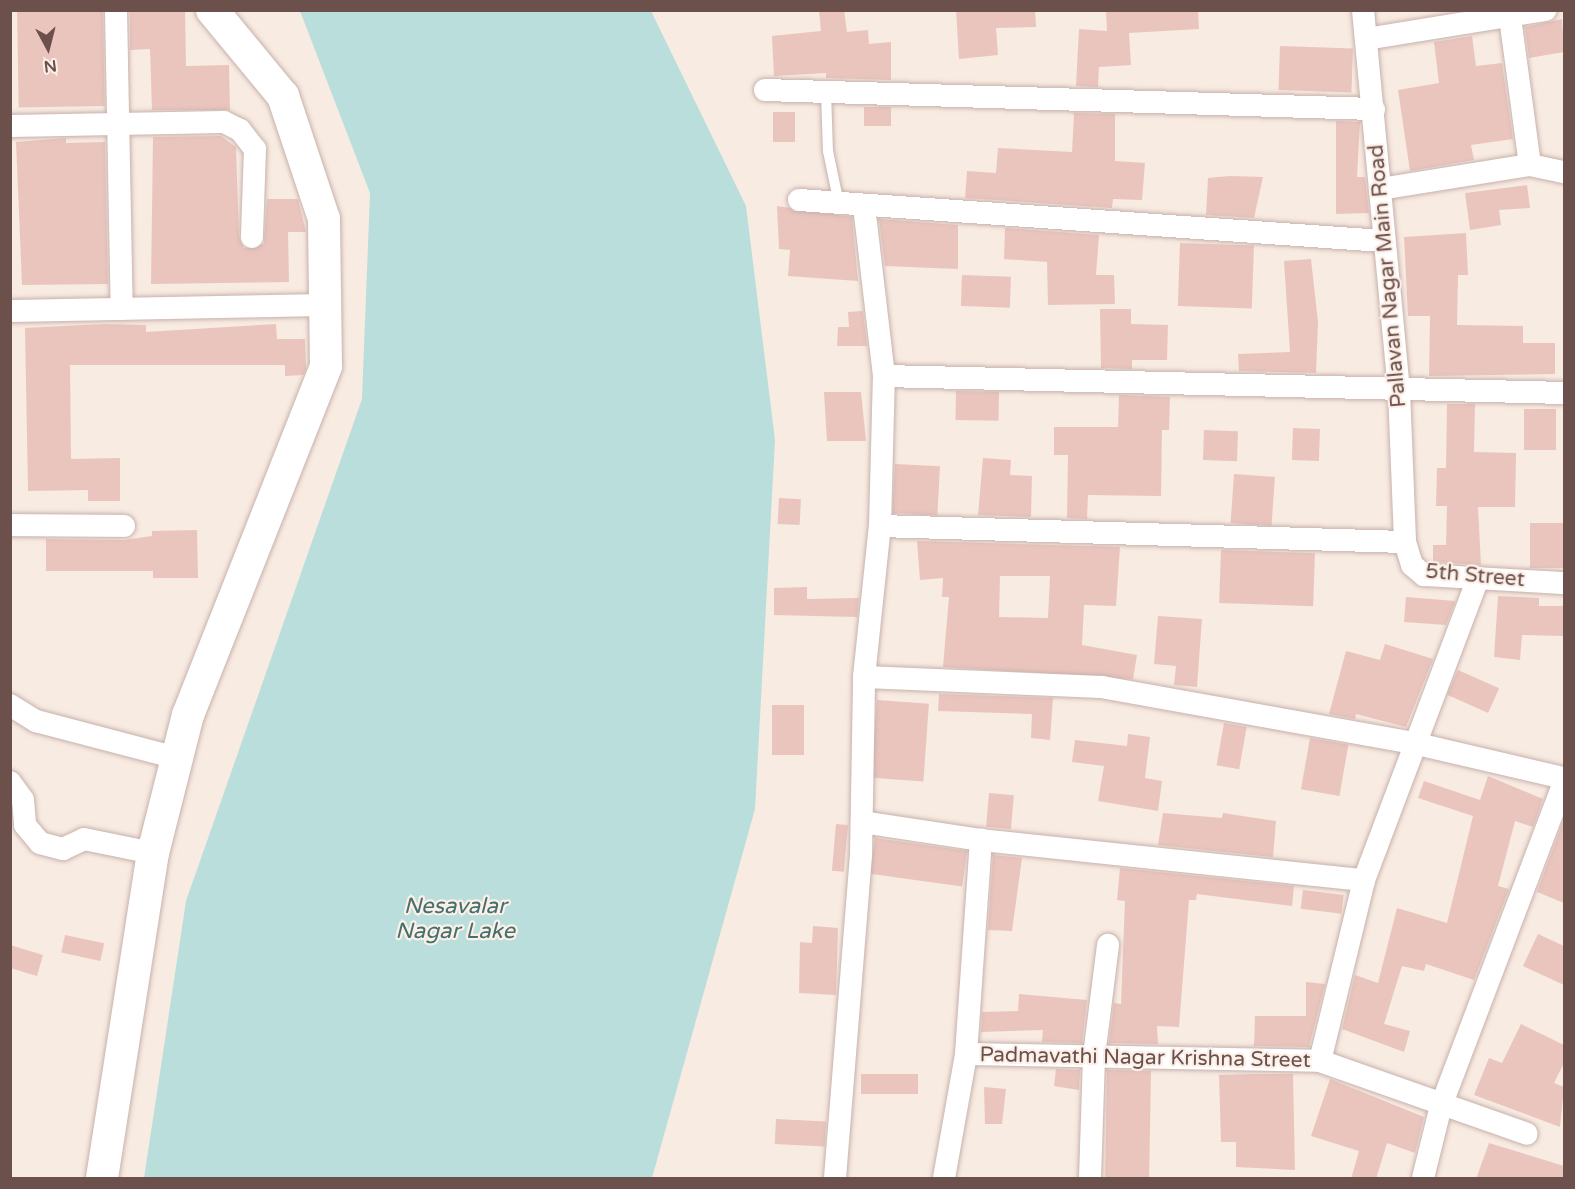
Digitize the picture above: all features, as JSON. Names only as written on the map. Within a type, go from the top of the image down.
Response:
[{"type":"street","points":[[116,10],[122,124],[122,309]]},
{"type":"street","points":[[102,1179],[153,853],[181,759],[188,715],[326,366],[324,219],[283,96],[212,10]]},
{"type":"street","name":"Pallavan Nagar Main Road","points":[[1363,10],[1374,109],[1383,241],[1399,391],[1405,542]]},
{"type":"street","points":[[1366,39],[1546,10]]},
{"type":"street","points":[[1509,15],[1530,165]]},
{"type":"street","points":[[765,90],[1374,109]]},
{"type":"street","points":[[10,126],[224,122],[240,130],[255,149],[252,237]]},
{"type":"street","points":[[1380,189],[1530,165],[1564,172]]},
{"type":"street","points":[[800,200],[1383,241]]},
{"type":"street","points":[[835,1179],[862,822],[864,677],[880,526],[884,376],[864,206]]},
{"type":"street","points":[[10,311],[325,305]]},
{"type":"street","points":[[884,376],[1399,391],[1564,393]]},
{"type":"street","points":[[10,525],[124,526]]},
{"type":"street","points":[[880,526],[1405,542]]},
{"type":"street","name":"5th Street","points":[[1405,542],[1416,572],[1478,578],[1564,582]]},
{"type":"street","points":[[1320,1061],[1364,880],[1413,743],[1478,578]]},
{"type":"street","points":[[864,677],[1102,687],[1413,743],[1564,780],[1441,1106],[1423,1179]]},
{"type":"street","points":[[10,705],[36,721],[181,759]]},
{"type":"street","points":[[10,782],[23,800],[25,825],[40,843],[63,849],[84,839],[153,853]]},
{"type":"street","points":[[862,822],[981,840],[1364,880]]},
{"type":"street","points":[[944,1179],[966,1054],[981,840]]},
{"type":"street","points":[[1090,1179],[1094,1056],[1108,945]]},
{"type":"street","name":"Padmavathi Nagar Krishna Street","points":[[966,1054],[1320,1061],[1441,1106],[1527,1134]]},
{"type":"lane","points":[[826,92],[828,151],[839,204]]},
{"type":"water","name":"Nesavalar Nagar Lake","points":[[300,11],[651,11],[746,206],[775,440],[755,809],[652,1178],[144,1178],[186,901],[362,399],[370,193]]},
{"type":"building","points":[[103,10],[105,106],[19,107],[17,12]]},
{"type":"building","points":[[130,10],[185,10],[186,66],[229,65],[230,110],[152,110],[150,49],[130,50]]},
{"type":"building","points":[[819,10],[844,10],[847,32],[868,30],[869,44],[891,42],[891,80],[826,78],[826,73],[774,76],[772,36],[821,31]]},
{"type":"building","points":[[956,10],[1035,10],[1036,27],[996,28],[998,55],[959,59]]},
{"type":"building","points":[[1106,10],[1198,10],[1199,29],[1129,33],[1131,65],[1099,67],[1098,87],[1076,86],[1079,29],[1107,31]]},
{"type":"building","points":[[1562,19],[1564,52],[1529,58],[1525,27]]},
{"type":"building","points":[[1472,36],[1476,66],[1502,63],[1513,139],[1471,145],[1474,160],[1410,171],[1398,90],[1439,83],[1434,42]]},
{"type":"building","points":[[1280,46],[1353,49],[1351,93],[1278,90]]},
{"type":"building","points":[[864,107],[891,107],[891,126],[864,126]]},
{"type":"building","points":[[773,112],[795,112],[795,142],[773,142]]},
{"type":"building","points":[[1074,113],[1115,114],[1115,161],[1145,163],[1142,200],[1113,199],[1112,208],[965,198],[967,171],[996,173],[998,148],[1072,152]]},
{"type":"building","points":[[1336,121],[1360,122],[1357,177],[1365,177],[1369,213],[1336,214]]},
{"type":"building","points":[[221,136],[236,147],[239,237],[244,248],[264,244],[267,199],[298,199],[306,232],[288,232],[289,282],[151,284],[153,137]]},
{"type":"building","points":[[66,138],[66,143],[105,142],[108,284],[22,285],[16,142]]},
{"type":"building","points":[[1263,177],[1254,218],[1206,215],[1208,178]]},
{"type":"building","points":[[1527,185],[1530,208],[1499,210],[1501,225],[1470,230],[1465,193]]},
{"type":"building","points":[[777,206],[852,217],[858,281],[788,276],[790,250],[779,249]]},
{"type":"building","points":[[879,219],[958,225],[958,269],[885,266]]},
{"type":"building","points":[[1005,228],[1099,235],[1096,275],[1114,275],[1115,304],[1048,305],[1047,262],[1004,259]]},
{"type":"building","points":[[1466,233],[1468,275],[1458,275],[1457,325],[1523,326],[1523,343],[1555,343],[1555,374],[1429,376],[1430,316],[1408,316],[1404,237]]},
{"type":"building","points":[[1180,243],[1254,246],[1252,309],[1178,306]]},
{"type":"building","points":[[1311,259],[1318,322],[1316,373],[1239,371],[1238,354],[1290,352],[1284,261]]},
{"type":"building","points":[[962,275],[1011,277],[1010,308],[961,306]]},
{"type":"building","points":[[1100,309],[1131,309],[1131,324],[1168,325],[1167,360],[1132,360],[1132,369],[1101,368]]},
{"type":"building","points":[[863,311],[867,346],[837,346],[838,327],[849,327],[848,312]]},
{"type":"building","points":[[105,324],[146,325],[146,332],[276,324],[277,339],[305,339],[306,369],[303,375],[285,376],[285,365],[70,365],[71,459],[120,458],[120,501],[88,501],[88,490],[28,491],[25,328]]},
{"type":"building","points":[[956,391],[999,392],[998,421],[955,420]]},
{"type":"building","points":[[824,392],[861,392],[866,441],[827,441]]},
{"type":"building","points":[[1119,395],[1170,397],[1169,430],[1162,430],[1161,496],[1088,495],[1087,519],[1067,518],[1068,455],[1054,455],[1054,427],[1118,427]]},
{"type":"building","points":[[1447,404],[1475,404],[1474,452],[1516,453],[1515,507],[1478,507],[1481,565],[1433,562],[1433,545],[1446,545],[1447,506],[1436,506],[1437,468],[1446,468]]},
{"type":"building","points":[[1524,409],[1556,409],[1556,450],[1524,450]]},
{"type":"building","points":[[1293,428],[1320,429],[1319,461],[1292,460]]},
{"type":"building","points":[[1204,430],[1238,431],[1237,461],[1203,460]]},
{"type":"building","points":[[983,458],[1011,460],[1010,475],[1032,476],[1031,517],[978,515]]},
{"type":"building","points":[[895,464],[940,466],[937,515],[892,513]]},
{"type":"building","points":[[1234,474],[1275,477],[1271,526],[1231,523]]},
{"type":"building","points":[[779,498],[801,499],[800,525],[778,524]]},
{"type":"building","points":[[1530,523],[1564,523],[1564,568],[1530,568]]},
{"type":"building","points":[[197,530],[198,578],[153,578],[153,571],[46,571],[46,539],[124,540],[152,536],[152,531]]},
{"type":"building","points":[[917,541],[1120,547],[1116,606],[1084,605],[1082,645],[1137,655],[1133,679],[943,667],[949,597],[942,597],[943,578],[920,580]],"holes":[[[1000,576],[1050,576],[1048,618],[999,617]]]},
{"type":"building","points":[[1221,550],[1315,553],[1313,606],[1219,603]]},
{"type":"building","points":[[807,587],[807,599],[859,598],[857,617],[774,615],[774,588]]},
{"type":"building","points":[[1498,596],[1539,598],[1539,606],[1564,606],[1564,636],[1522,635],[1520,660],[1494,657]]},
{"type":"building","points":[[1406,597],[1455,602],[1446,625],[1404,622]]},
{"type":"building","points":[[1158,616],[1202,619],[1197,687],[1174,685],[1176,666],[1154,664]]},
{"type":"building","points":[[1385,644],[1433,659],[1406,727],[1356,714],[1355,719],[1329,714],[1346,651],[1380,660]]},
{"type":"building","points":[[1458,670],[1499,688],[1488,713],[1447,695]]},
{"type":"building","points":[[939,694],[1053,698],[1050,740],[1031,738],[1032,714],[938,711]]},
{"type":"building","points":[[877,700],[929,704],[923,781],[872,778]]},
{"type":"building","points":[[772,705],[804,705],[804,755],[772,755]]},
{"type":"building","points":[[1224,723],[1247,727],[1239,769],[1217,765]]},
{"type":"building","points":[[1128,734],[1150,737],[1145,778],[1162,781],[1158,811],[1098,801],[1104,766],[1072,762],[1075,740],[1127,746]]},
{"type":"building","points":[[1310,738],[1348,745],[1339,796],[1301,789]]},
{"type":"building","points":[[1488,776],[1543,799],[1533,827],[1515,821],[1498,886],[1509,889],[1474,980],[1426,964],[1424,971],[1402,966],[1384,1024],[1410,1031],[1404,1052],[1342,1029],[1355,975],[1378,983],[1397,908],[1447,923],[1473,816],[1418,798],[1424,781],[1480,800]]},
{"type":"building","points":[[989,793],[1014,795],[1011,829],[986,827]]},
{"type":"building","points":[[1163,813],[1222,818],[1223,813],[1276,821],[1273,857],[1158,845]]},
{"type":"building","points":[[1564,819],[1564,903],[1537,892]]},
{"type":"building","points":[[836,824],[848,825],[844,872],[832,871]]},
{"type":"building","points":[[875,838],[967,851],[962,887],[870,874]]},
{"type":"building","points":[[993,855],[1022,858],[1012,931],[988,930]]},
{"type":"building","points":[[1120,868],[1294,886],[1292,906],[1197,894],[1196,900],[1189,900],[1179,1027],[1157,1026],[1158,1044],[1109,1043],[1114,1003],[1121,1004],[1125,901],[1117,900]]},
{"type":"building","points":[[1303,890],[1344,895],[1341,914],[1301,909]]},
{"type":"building","points":[[813,926],[838,928],[836,995],[799,993],[800,942],[812,943]]},
{"type":"building","points":[[1538,934],[1564,946],[1564,985],[1523,966]]},
{"type":"building","points":[[65,935],[104,943],[100,961],[61,953]]},
{"type":"building","points":[[10,945],[43,955],[37,976],[10,968]]},
{"type":"building","points":[[1306,982],[1325,984],[1309,1047],[1254,1046],[1255,1016],[1306,1016]]},
{"type":"building","points":[[1019,994],[1087,1000],[1082,1043],[1042,1042],[1043,1030],[981,1032],[982,1012],[1018,1011]]},
{"type":"building","points":[[1521,1024],[1564,1045],[1564,1063],[1554,1083],[1564,1087],[1560,1127],[1474,1095],[1489,1058],[1502,1063]]},
{"type":"building","points":[[1056,1069],[1080,1070],[1079,1090],[1054,1086]]},
{"type":"building","points":[[1107,1070],[1151,1071],[1149,1178],[1105,1178]]},
{"type":"building","points":[[861,1074],[918,1074],[918,1094],[861,1094]]},
{"type":"building","points":[[1293,1074],[1295,1170],[1236,1167],[1236,1142],[1221,1142],[1219,1075]]},
{"type":"building","points":[[1330,1079],[1424,1117],[1415,1153],[1387,1143],[1376,1179],[1351,1179],[1359,1151],[1311,1136]]},
{"type":"building","points":[[984,1087],[1006,1089],[1002,1124],[985,1124]]},
{"type":"building","points":[[776,1119],[826,1122],[825,1147],[775,1144]]},
{"type":"building","points":[[1489,1143],[1564,1166],[1564,1179],[1476,1179]]}]
